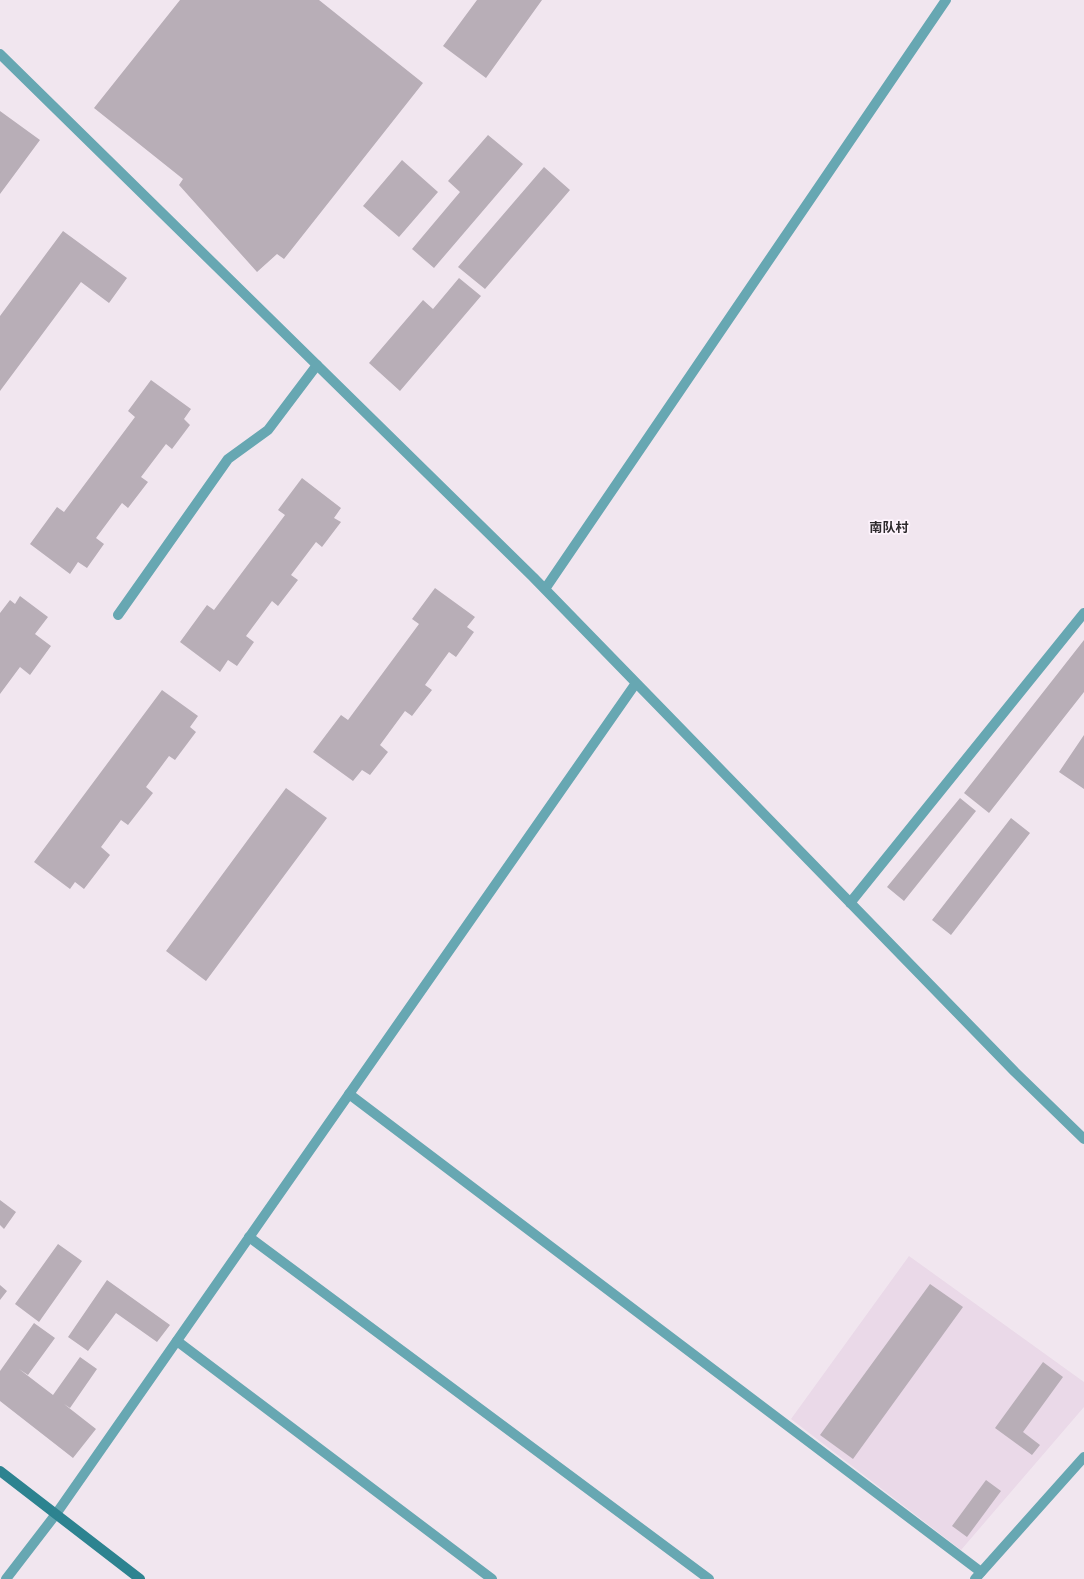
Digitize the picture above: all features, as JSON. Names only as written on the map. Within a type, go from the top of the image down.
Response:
[{"type":"street","points":[[545,589],[946,0]]},
{"type":"street","points":[[0,54],[545,589],[1015,1072],[1084,1139]]},
{"type":"street","points":[[118,615],[228,459],[268,430],[318,366]]},
{"type":"street","points":[[850,903],[1084,613]]},
{"type":"street","points":[[6,1579],[56,1514],[636,683]]},
{"type":"street","points":[[349,1094],[978,1576],[1084,1457]]},
{"type":"street","points":[[250,1237],[709,1579]]},
{"type":"street","points":[[177,1341],[492,1579]]},
{"type":"street","points":[[0,1471],[140,1579]]},
{"type":"shaded area","points":[[909,1256],[1084,1382],[1084,1407],[961,1550],[791,1419]]},
{"type":"building","points":[[180,0],[319,0],[423,83],[284,259],[277,254],[257,272],[179,185],[183,179],[94,108]]},
{"type":"building","points":[[477,0],[542,0],[486,78],[443,46]]},
{"type":"building","points":[[0,111],[40,140],[0,194]]},
{"type":"building","points":[[488,135],[523,164],[434,268],[412,249],[460,192],[448,181]]},
{"type":"building","points":[[402,160],[438,192],[399,237],[363,206]]},
{"type":"building","points":[[544,167],[570,190],[485,289],[458,267]]},
{"type":"building","points":[[63,231],[127,278],[109,303],[81,282],[0,391],[0,316]]},
{"type":"building","points":[[459,278],[481,296],[400,391],[369,363],[423,300],[433,309]]},
{"type":"building","points":[[151,380],[191,409],[184,419],[190,425],[172,449],[166,444],[141,477],[148,482],[128,508],[122,503],[96,538],[104,544],[87,568],[78,562],[70,574],[30,544],[57,507],[64,512],[135,417],[128,411]]},
{"type":"building","points":[[302,478],[341,508],[334,518],[341,522],[322,547],[316,542],[291,575],[298,580],[278,606],[272,601],[246,636],[254,642],[237,666],[228,660],[220,672],[180,642],[207,605],[214,610],[285,515],[278,510]]},
{"type":"building","points":[[435,588],[475,617],[467,627],[474,632],[456,657],[449,652],[425,685],[432,690],[412,716],[405,711],[380,745],[388,752],[370,775],[362,770],[353,781],[313,752],[341,715],[348,720],[419,624],[412,619]]},
{"type":"building","points":[[20,596],[48,617],[35,634],[51,646],[30,675],[20,667],[0,694],[0,613],[10,600],[15,604]]},
{"type":"building","points":[[1084,640],[1084,692],[989,813],[964,793]]},
{"type":"building","points":[[162,690],[198,716],[190,727],[196,732],[175,760],[169,756],[146,787],[153,793],[128,825],[121,820],[101,847],[110,855],[84,889],[75,882],[70,889],[34,862]]},
{"type":"building","points":[[1084,735],[1084,789],[1059,772]]},
{"type":"building","points":[[286,788],[327,818],[206,981],[166,951]]},
{"type":"building","points":[[960,798],[976,811],[904,901],[887,887]]},
{"type":"building","points":[[1011,818],[1030,833],[951,935],[932,920]]},
{"type":"building","points":[[0,1200],[16,1212],[4,1229],[0,1225]]},
{"type":"building","points":[[58,1244],[82,1261],[39,1322],[15,1304]]},
{"type":"building","points":[[107,1280],[170,1325],[157,1342],[116,1313],[88,1351],[68,1337]]},
{"type":"building","points":[[930,1284],[963,1307],[853,1459],[820,1435]]},
{"type":"building","points":[[0,1285],[7,1291],[0,1300]]},
{"type":"building","points":[[34,1323],[55,1338],[28,1375],[19,1369],[53,1395],[80,1357],[97,1369],[70,1408],[64,1404],[96,1429],[73,1458],[0,1401],[0,1371]]},
{"type":"building","points":[[1043,1362],[1063,1377],[1023,1432],[1040,1445],[1032,1455],[995,1428]]},
{"type":"building","points":[[986,1480],[1001,1491],[967,1537],[952,1526]]},
{"type":"district","name":"南队村","points":[[889,528]]}]
